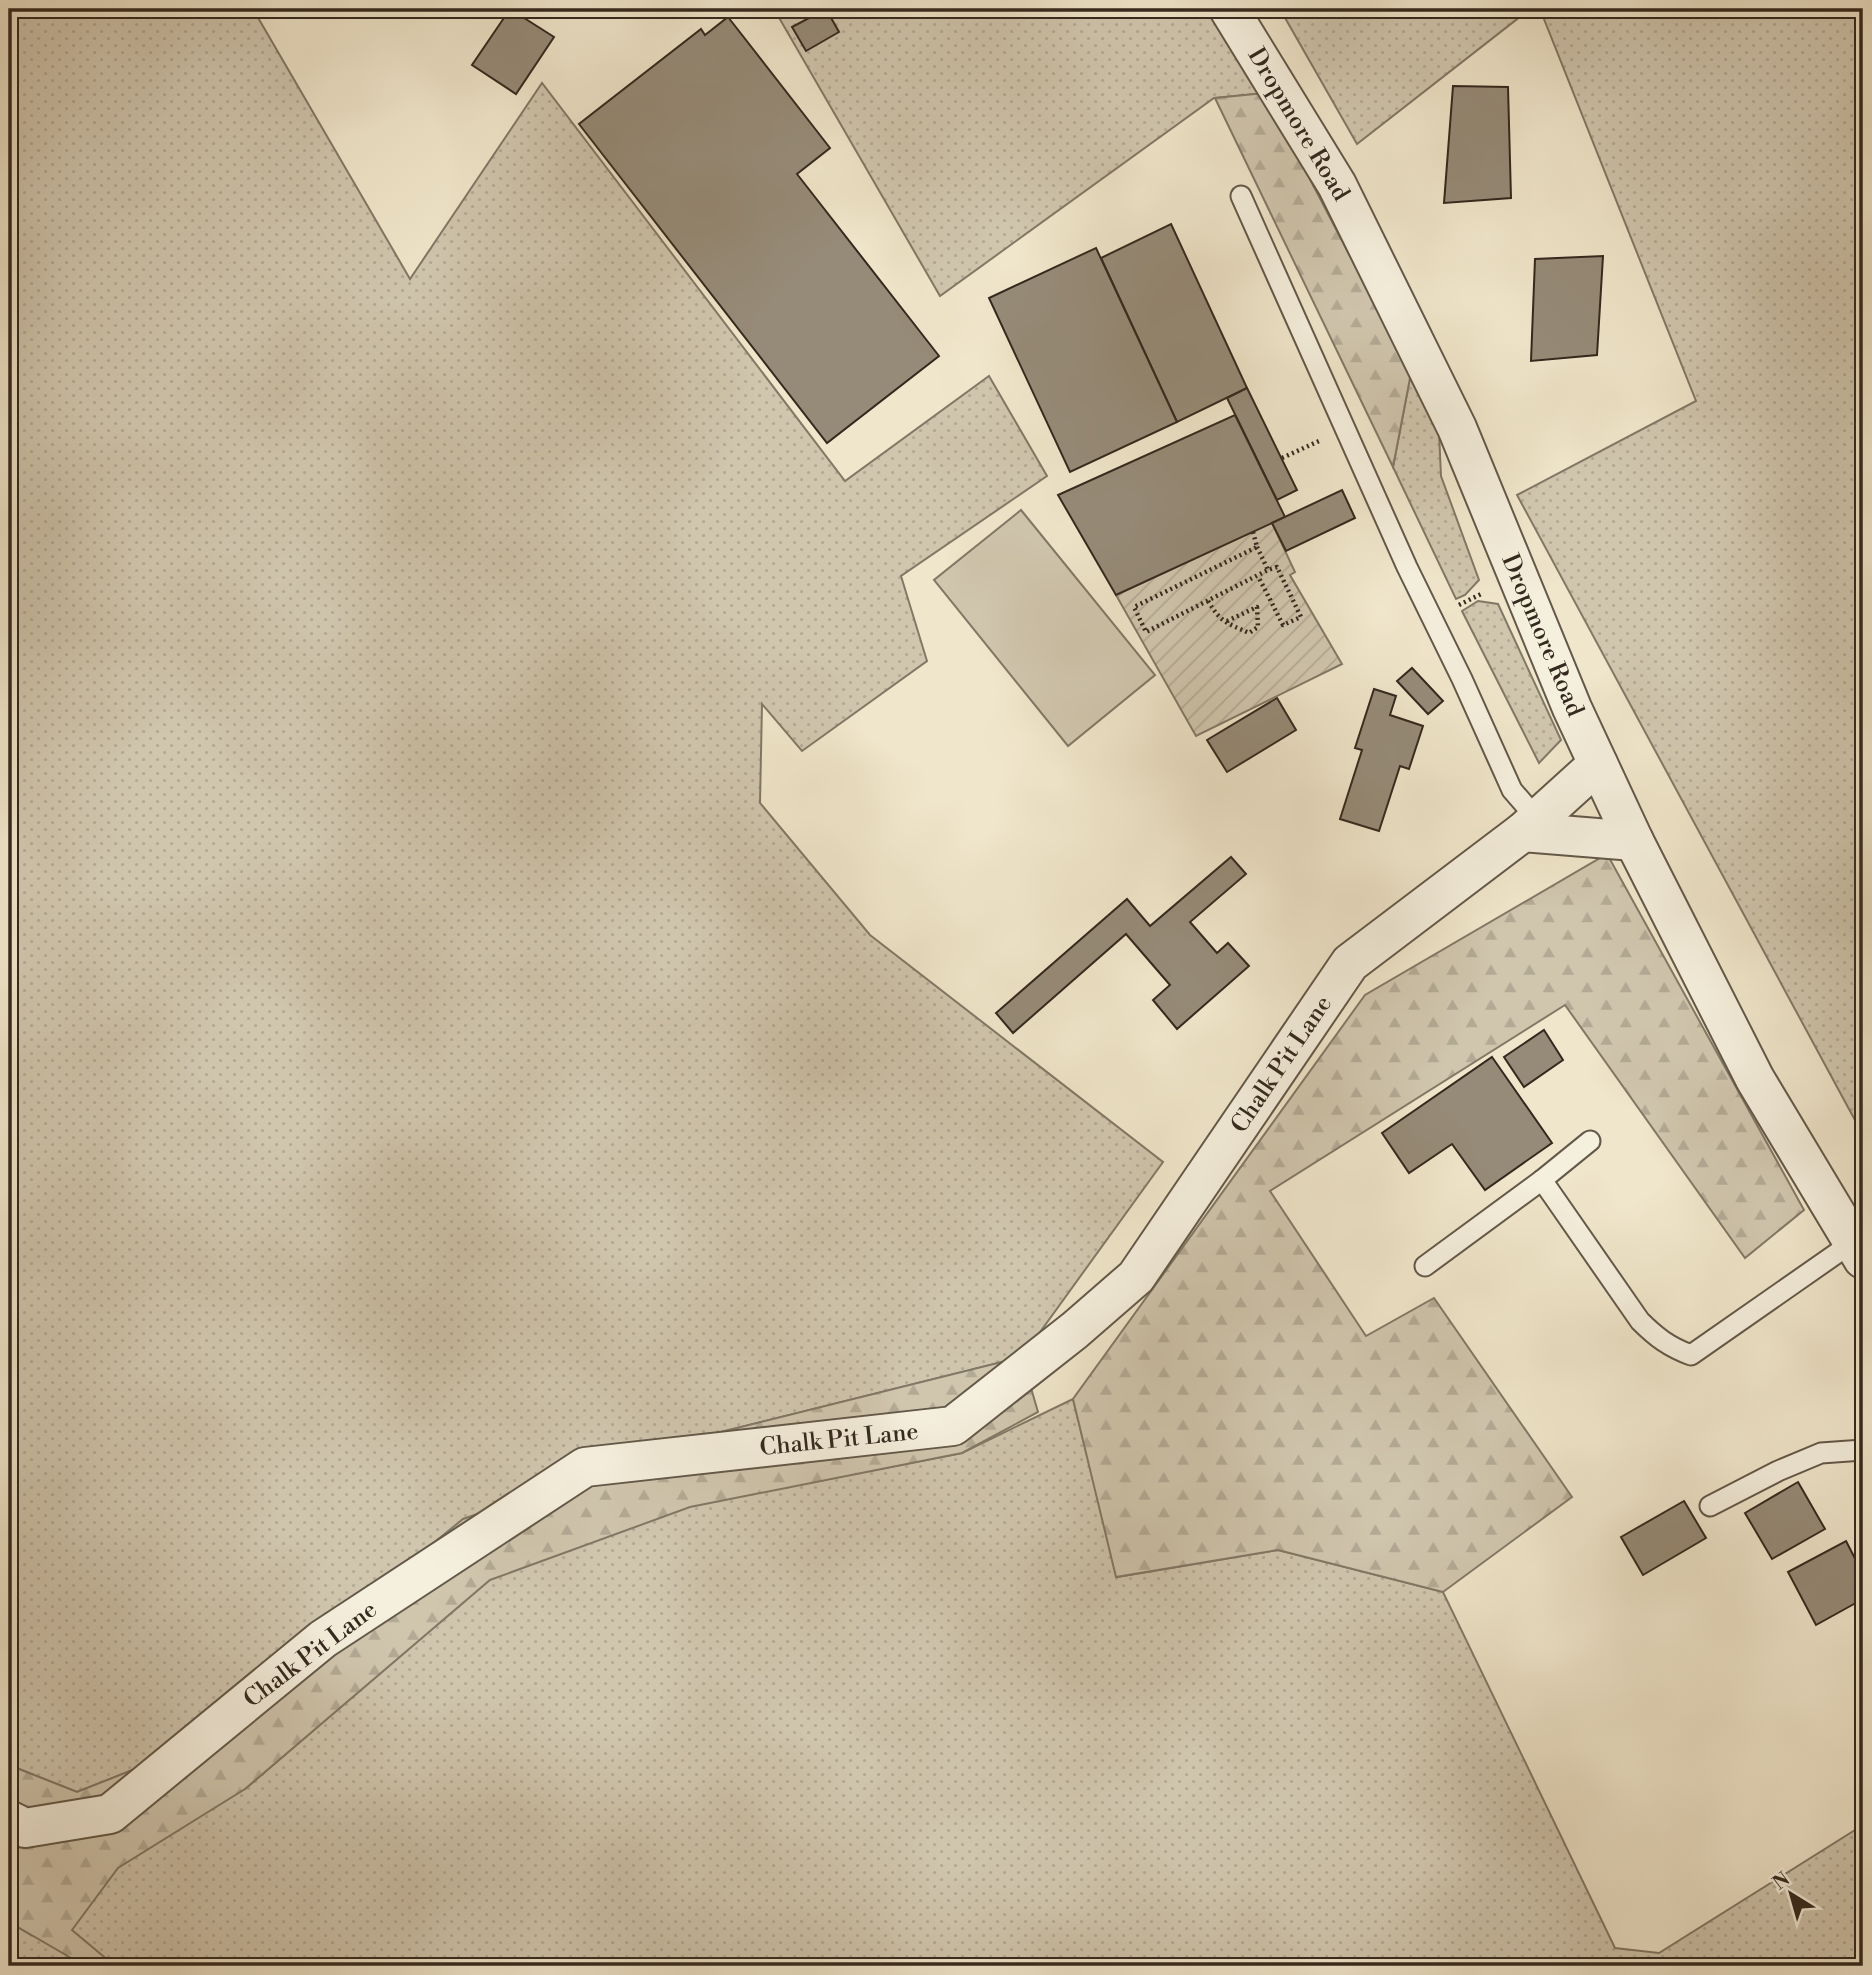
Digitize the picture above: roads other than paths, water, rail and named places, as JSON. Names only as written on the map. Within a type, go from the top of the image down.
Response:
[{"type":"street","name":"Dropmore Road","points":[[1229,9],[1337,185],[1457,428],[1572,708],[1634,841],[1755,1079],[1858,1250]]},
{"type":"street","name":"Chalk Pit Lane","points":[[9,1820],[25,1828],[110,1814],[323,1639],[585,1467],[953,1426],[1075,1330],[1136,1277],[1350,963],[1530,825],[1598,764]]},
{"type":"street","points":[[1530,825],[1634,841]]},
{"type":"lane","points":[[1241,195],[1433,619],[1530,825]]},
{"type":"lane","points":[[1425,1266],[1542,1180],[1590,1141]]},
{"type":"lane","points":[[1542,1180],[1640,1321],[1658,1339],[1691,1355],[1858,1250]]},
{"type":"lane","points":[[1710,1506],[1778,1471],[1821,1453],[1863,1450]]}]
